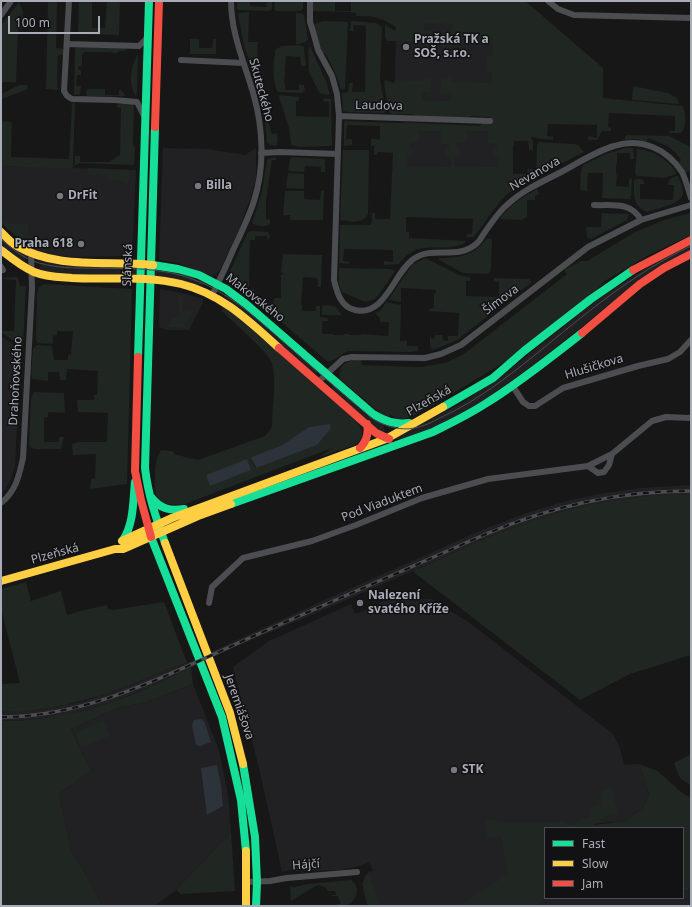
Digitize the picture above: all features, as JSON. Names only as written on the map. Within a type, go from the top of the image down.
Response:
[{"type":"main road","name":"Slánská","points":[[149,1],[135,432],[136,471],[141,500],[150,533]]},
{"type":"main road","name":"Slánská","points":[[159,1],[145,468],[148,491],[159,528]]},
{"type":"main road","name":"Makovského","points":[[1,232],[16,245],[32,254],[57,260],[134,263],[171,268],[203,276],[218,284],[246,304],[373,414],[386,422]]},
{"type":"main road","name":"Plzeňská","points":[[1,581],[115,549],[123,549],[159,528],[210,504],[386,439],[493,378],[524,351],[579,308],[632,271],[691,240]]},
{"type":"main road","name":"Makovského","points":[[1,250],[32,271],[51,276],[158,280],[186,285],[212,295],[236,310],[376,433],[386,439],[405,443]]},
{"type":"main road","name":"Plzeňská","points":[[159,528],[405,443],[433,432],[463,417],[485,404],[537,368],[593,324],[640,284],[664,268],[691,254]]},
{"type":"main road","points":[[379,452],[386,439],[386,422],[400,425],[423,418]]},
{"type":"main road","points":[[360,448],[366,443],[369,432],[367,424]]},
{"type":"main road","points":[[122,541],[127,536],[130,525],[136,471]]},
{"type":"main road","points":[[148,491],[157,504],[168,511],[210,504]]},
{"type":"main road","name":"Jeremiášova","points":[[159,528],[230,713],[242,755],[255,837],[257,882],[256,906]]},
{"type":"main road","name":"Plzeňská","points":[[115,549],[122,541],[150,533]]},
{"type":"main road","name":"Jeremiášova","points":[[150,533],[222,717],[241,800],[246,844],[246,906]]},
{"type":"street","points":[[1,15],[11,1]]},
{"type":"street","points":[[69,1],[64,91],[67,96],[72,99],[137,102],[145,118]]},
{"type":"street","name":"Skuteckého","points":[[212,295],[245,226],[260,178],[261,134],[257,110],[236,38],[231,14],[231,1]]},
{"type":"street","name":"Laudova","points":[[310,1],[310,22],[318,50],[332,76],[337,94],[339,116],[490,121]]},
{"type":"street","points":[[548,1],[558,9],[574,15],[691,18]]},
{"type":"street","points":[[67,44],[138,46],[148,37]]},
{"type":"street","points":[[181,60],[243,63]]},
{"type":"street","name":"Nevanova","points":[[339,116],[334,280],[338,296],[345,305],[360,311],[369,310],[376,306],[407,263],[417,256],[427,254],[456,253],[477,244],[492,221],[507,204],[523,192],[595,154],[614,146],[632,142],[641,143],[658,149],[666,154],[682,173],[691,198]]},
{"type":"street","points":[[261,153],[280,152],[338,154]]},
{"type":"street","points":[[594,205],[626,207],[636,212],[640,220]]},
{"type":"street","name":"Šímova","points":[[318,382],[343,359],[352,356],[425,358],[450,351],[461,346],[588,247],[640,220],[691,206]]},
{"type":"street","name":"Drahoňovského","points":[[1,502],[13,490],[18,480],[23,458],[32,254]]},
{"type":"street","name":"Hlušičkova","points":[[512,385],[523,402],[529,406],[535,406],[563,388],[638,366],[668,359],[680,352],[691,340]]},
{"type":"street","name":"Pod Viaduktem","points":[[209,603],[212,587],[243,558],[312,541],[422,498],[488,479],[588,466],[612,454],[652,421],[666,417],[691,418]]},
{"type":"street","name":"Pod Viaduktem","points":[[588,466],[598,473],[604,472],[609,465],[612,454]]},
{"type":"street","name":"Hájčí","points":[[247,882],[270,882],[287,878],[357,872]]},
{"type":"shaded area","points":[[48,1],[57,1],[56,48],[64,49],[63,55],[58,55],[57,86],[59,90],[46,89]]},
{"type":"shaded area","points":[[79,1],[92,1],[92,28],[105,28],[107,1],[120,1],[119,35],[78,33]]},
{"type":"shaded area","points":[[237,1],[250,1],[250,6],[266,7],[267,1],[272,1],[272,9],[270,11],[239,10],[237,9]]},
{"type":"shaded area","points":[[275,1],[303,1],[303,8],[301,11],[276,11],[274,9]]},
{"type":"shaded area","points":[[312,1],[335,1],[335,11],[351,11],[351,1],[525,1],[603,68],[603,98],[683,106],[685,112],[685,124],[681,133],[669,133],[669,131],[675,131],[675,116],[609,113],[608,127],[611,128],[611,131],[602,131],[597,140],[588,140],[588,136],[597,138],[597,125],[548,124],[547,136],[553,137],[553,140],[532,137],[533,150],[529,150],[528,141],[514,141],[513,174],[527,174],[528,169],[533,169],[532,179],[510,192],[501,200],[474,237],[466,237],[467,234],[472,234],[473,219],[406,217],[406,232],[409,232],[409,238],[466,241],[465,243],[456,246],[423,248],[407,256],[399,264],[384,265],[384,261],[393,262],[393,250],[344,249],[343,261],[349,262],[349,264],[339,263],[340,225],[370,225],[372,222],[372,213],[375,213],[375,219],[390,219],[393,153],[378,152],[377,155],[374,155],[374,146],[371,146],[371,138],[380,140],[380,126],[347,125],[346,139],[352,139],[352,145],[344,146],[345,121],[480,126],[482,123],[490,123],[490,117],[418,117],[412,114],[392,114],[389,112],[384,83],[385,80],[394,83],[395,80],[423,81],[423,77],[431,77],[431,93],[423,92],[422,100],[451,101],[451,93],[440,93],[441,77],[451,78],[452,82],[492,83],[492,72],[487,71],[487,56],[493,56],[493,44],[453,43],[452,47],[441,47],[442,31],[453,31],[453,24],[425,23],[424,30],[433,31],[432,46],[424,46],[424,42],[387,41],[385,37],[385,25],[395,31],[396,27],[381,19],[356,16],[356,13],[351,12],[312,11]],"holes":[[[419,131],[441,131],[441,143],[449,144],[449,149],[446,149],[446,157],[451,157],[451,167],[407,166],[407,156],[412,156],[410,142],[419,142]],[[467,131],[488,131],[488,143],[497,143],[497,149],[494,149],[494,157],[499,157],[499,167],[454,166],[454,156],[460,156],[460,148],[457,148],[457,142],[466,142]]]},
{"type":"shaded area","points":[[397,1],[525,1],[603,68],[602,115],[394,107]]},
{"type":"shaded area","points":[[19,2],[23,11],[22,29],[18,29],[16,82],[1,82],[1,26]]},
{"type":"shaded area","points":[[249,12],[248,42],[258,42],[256,79],[244,45],[238,14]]},
{"type":"shaded area","points":[[296,13],[301,13],[304,15],[308,39],[304,42],[296,44]]},
{"type":"shaded area","points":[[323,21],[348,22],[345,89],[341,90],[337,77],[326,54],[322,53],[319,45],[314,24]]},
{"type":"shaded area","points":[[351,21],[376,23],[382,27],[380,80],[386,111],[384,113],[343,111],[342,93],[348,92],[349,83],[353,83],[352,92],[365,92],[366,26],[353,25],[354,31],[350,31]]},
{"type":"shaded area","points":[[190,39],[199,39],[199,48],[212,48],[213,39],[216,39],[216,54],[190,54]]},
{"type":"shaded area","points":[[299,45],[304,47],[306,66],[301,66],[300,57],[286,56],[284,84],[285,90],[299,90],[299,85],[304,85],[305,91],[302,93],[278,92],[275,84],[274,71],[276,49],[282,46]]},
{"type":"shaded area","points":[[310,46],[326,81],[330,95],[321,94],[319,92],[309,72],[308,49]]},
{"type":"shaded area","points":[[75,47],[125,48],[126,50],[115,54],[111,52],[84,52],[82,55],[82,66],[79,66],[78,70],[81,70],[81,75],[77,75],[76,86],[81,86],[80,94],[74,95]]},
{"type":"shaded area","points":[[138,54],[136,97],[133,92],[131,76],[133,64]]},
{"type":"shaded area","points":[[19,85],[27,85],[28,89],[2,99],[1,121],[1,94]]},
{"type":"shaded area","points":[[633,86],[668,93],[677,98],[679,104],[632,100]]},
{"type":"shaded area","points":[[87,89],[105,89],[105,95],[119,95],[119,90],[121,90],[126,96],[87,96]]},
{"type":"shaded area","points":[[280,95],[299,97],[299,101],[296,101],[296,116],[329,117],[329,102],[323,101],[324,98],[331,99],[332,144],[330,146],[299,147],[291,145],[289,128],[279,97]]},
{"type":"shaded area","points":[[75,103],[73,167],[69,169],[1,166],[1,121],[12,122],[11,157],[69,159],[72,105]]},
{"type":"shaded area","points":[[119,104],[133,104],[134,108],[134,164],[79,163],[75,166],[75,156],[80,156],[80,162],[109,162],[120,155],[121,108],[116,107]]},
{"type":"shaded area","points":[[264,110],[272,134],[277,133],[278,140],[276,146],[270,145],[267,142]]},
{"type":"shaded area","points":[[403,122],[505,127],[503,197],[401,205]]},
{"type":"shaded area","points":[[627,135],[669,136],[691,147],[691,170],[686,173],[679,162],[681,160],[676,153],[667,146],[648,138],[647,142],[636,139],[625,140]]},
{"type":"shaded area","points":[[539,142],[574,144],[578,145],[584,152],[538,176],[536,175],[537,145]]},
{"type":"shaded area","points":[[163,148],[208,149],[245,155],[256,148],[256,178],[251,197],[239,229],[220,270],[213,276],[176,263],[159,260]]},
{"type":"shaded area","points":[[626,148],[633,148],[634,159],[630,159],[630,153],[617,153],[616,186],[629,187],[629,178],[632,179],[630,199],[602,198],[603,173],[588,173],[587,191],[580,190],[581,171],[583,165],[606,154]]},
{"type":"shaded area","points":[[637,149],[649,151],[664,159],[676,172],[676,174],[665,178],[637,176],[635,173]]},
{"type":"shaded area","points":[[343,150],[369,150],[368,214],[360,221],[352,222],[340,220]]},
{"type":"shaded area","points":[[276,157],[276,160],[272,160],[266,200],[266,219],[270,220],[270,224],[266,226],[259,226],[252,223],[262,192],[267,160]]},
{"type":"shaded area","points":[[292,157],[325,159],[325,172],[321,172],[321,167],[305,166],[304,172],[288,171],[290,159]]},
{"type":"shaded area","points":[[1,166],[136,170],[132,256],[67,257],[42,253],[25,246],[28,242],[3,223]]},
{"type":"shaded area","points":[[88,168],[130,170],[128,184],[112,179],[109,181],[109,176],[88,175]]},
{"type":"shaded area","points":[[288,173],[304,174],[304,189],[286,188]]},
{"type":"shaded area","points":[[678,176],[683,189],[680,199],[670,205],[647,212],[636,203],[634,180],[641,179],[644,181],[644,184],[640,184],[640,199],[673,200],[674,185],[668,185],[668,183],[670,179]]},
{"type":"shaded area","points":[[537,189],[539,194],[535,196],[535,200],[527,200],[527,217],[521,220],[501,219],[505,212],[513,205]]},
{"type":"shaded area","points":[[285,191],[304,191],[304,199],[320,200],[321,191],[324,191],[323,220],[290,220],[290,215],[283,215]]},
{"type":"shaded area","points":[[1,198],[3,223],[28,224],[28,242],[25,244],[1,223]]},
{"type":"shaded area","points":[[602,213],[629,214],[627,220],[591,239],[587,237],[586,227],[601,227]]},
{"type":"shaded area","points":[[691,213],[691,235],[649,255],[605,281],[596,291],[511,358],[411,417],[402,419],[391,415],[388,418],[385,417],[340,379],[340,370],[342,366],[352,360],[361,360],[362,365],[422,367],[448,362],[464,354],[567,274],[564,270],[581,261],[587,261],[635,232],[667,219]]},
{"type":"shaded area","points":[[248,232],[268,232],[270,237],[267,240],[267,236],[255,236],[255,240],[250,240],[249,288],[254,289],[257,295],[264,298],[264,302],[273,303],[274,298],[281,298],[281,275],[284,274],[281,272],[283,254],[322,255],[321,287],[318,287],[317,278],[303,277],[301,305],[302,311],[316,311],[316,306],[320,306],[320,317],[328,318],[328,321],[322,321],[322,334],[388,336],[389,322],[380,322],[380,318],[375,313],[381,310],[386,302],[401,305],[400,341],[407,341],[407,346],[418,346],[418,351],[348,351],[333,360],[327,361],[230,280],[230,271]]},
{"type":"shaded area","points":[[1,237],[27,256],[25,262],[1,245]]},
{"type":"shaded area","points":[[486,239],[492,239],[491,269],[488,274],[463,273],[439,260],[439,258],[455,257],[471,253]]},
{"type":"shaded area","points":[[691,244],[691,251],[624,293],[536,363],[479,404],[440,425],[406,439],[394,439],[458,405],[498,379],[607,293],[648,267]]},
{"type":"shaded area","points":[[425,258],[461,276],[470,277],[470,281],[466,281],[466,296],[499,297],[499,282],[494,281],[494,278],[529,279],[532,282],[457,340],[432,350],[430,345],[430,335],[431,338],[434,339],[435,335],[442,335],[443,340],[448,341],[448,336],[458,336],[459,313],[429,311],[429,309],[434,308],[434,294],[436,294],[436,290],[401,288],[401,302],[388,300],[412,265]]},
{"type":"shaded area","points":[[43,260],[134,266],[178,272],[205,282],[202,288],[62,275],[39,270]]},
{"type":"shaded area","points":[[340,268],[391,269],[395,271],[377,297],[373,300],[365,302],[342,292],[339,284]]},
{"type":"shaded area","points":[[3,278],[18,278],[20,286],[26,286],[22,347],[1,332],[14,331],[16,280]]},
{"type":"shaded area","points":[[45,284],[132,289],[127,484],[90,489],[91,479],[95,478],[96,454],[73,455],[72,444],[78,442],[107,442],[108,413],[78,412],[77,400],[94,400],[94,395],[97,395],[98,371],[67,369],[66,380],[60,380],[59,372],[48,372],[48,381],[32,379],[33,349],[37,345],[52,346],[54,360],[68,360],[68,355],[71,354],[73,331],[57,331],[57,335],[53,336],[53,344],[38,343],[36,340],[37,293],[39,287]]},
{"type":"shaded area","points":[[160,289],[203,299],[203,303],[189,330],[166,330],[159,327]]},
{"type":"shaded area","points":[[227,292],[318,370],[315,374],[223,298]]},
{"type":"shaded area","points":[[179,296],[183,296],[183,309],[194,310],[183,327],[168,327],[172,318],[179,318],[179,303],[177,302]]},
{"type":"shaded area","points":[[322,305],[335,306],[342,315],[322,315]]},
{"type":"shaded area","points":[[224,306],[235,313],[358,423],[362,435],[358,443],[355,445],[320,457],[332,448],[185,504],[175,505],[162,502],[156,495],[155,488],[155,470],[161,450],[172,451],[175,454],[198,460],[265,436],[272,426],[274,386],[272,363],[264,352],[222,311]],"holes":[[[309,427],[255,468],[251,457],[282,445]]]},
{"type":"shaded area","points":[[1,336],[21,350],[15,467],[6,489],[1,493]]},
{"type":"shaded area","points":[[334,385],[383,423],[385,434],[383,435],[331,389]]},
{"type":"shaded area","points":[[34,392],[64,393],[65,413],[48,412],[48,417],[44,418],[44,442],[59,442],[59,437],[64,437],[61,449],[35,449],[31,448],[29,445],[31,398]]},
{"type":"shaded area","points":[[330,424],[331,428],[317,445],[256,468],[251,457],[282,445],[309,427]]},
{"type":"shaded area","points":[[247,459],[251,470],[210,486],[206,475]]},
{"type":"shaded area","points":[[691,485],[691,494],[641,497],[620,500],[561,512],[530,522],[488,538],[239,645],[152,686],[113,702],[67,715],[29,720],[1,721],[1,712],[45,709],[85,701],[187,663],[484,529],[527,513],[559,503],[598,494],[640,488]]},
{"type":"shaded area","points":[[691,494],[691,655],[630,674],[580,700],[413,571],[499,533],[555,514],[622,499],[645,496]]},
{"type":"shaded area","points":[[26,582],[31,601],[61,591],[67,615],[107,605],[108,609],[112,610],[164,602],[187,663],[114,691],[83,701],[51,708],[1,712],[1,684],[20,683],[1,609],[1,589]]},
{"type":"shaded area","points":[[393,599],[431,599],[470,623],[613,734],[620,748],[624,765],[639,764],[649,795],[642,809],[624,821],[544,827],[544,852],[461,906],[368,906],[362,884],[365,876],[369,872],[373,871],[369,862],[360,866],[340,870],[292,870],[282,872],[259,768],[233,667],[269,641],[351,604],[355,614],[372,608],[383,601]]},
{"type":"shaded area","points":[[191,667],[193,684],[147,702],[118,708],[71,729],[91,771],[59,794],[71,849],[103,906],[1,906],[1,721],[40,719],[96,707],[155,685]]},
{"type":"shaded area","points":[[193,684],[219,750],[228,795],[231,832],[176,890],[155,906],[103,906],[71,849],[59,794],[91,771],[71,729],[118,708],[147,702]]},
{"type":"shaded area","points":[[201,719],[204,721],[211,742],[200,746],[196,745],[192,726],[194,720]]},
{"type":"shaded area","points":[[104,721],[110,736],[81,747],[75,732]]},
{"type":"shaded area","points":[[691,754],[691,786],[680,778],[674,763]]},
{"type":"shaded area","points":[[639,764],[658,771],[681,792],[691,798],[691,889],[684,891],[684,827],[544,827],[544,899],[546,899],[536,906],[459,906],[508,874],[501,836],[487,838],[486,819],[509,822],[564,822],[567,825],[571,825],[589,817],[590,807],[601,804],[600,795],[602,790],[611,788],[618,812],[609,814],[594,825],[624,821],[642,809],[649,795]]},
{"type":"shaded area","points":[[217,765],[223,806],[207,815],[201,768]]},
{"type":"shaded area","points":[[231,832],[235,891],[181,894],[176,890]]},
{"type":"shaded area","points":[[369,871],[379,906],[368,906],[365,897],[363,884]]},
{"type":"shaded area","points":[[351,880],[357,891],[354,899],[348,905],[337,906],[337,904],[341,904],[338,896],[331,896],[336,895],[335,891],[328,891],[326,888],[319,885],[291,901],[290,886],[294,887],[308,884]]},
{"type":"shaded area","points":[[691,889],[691,906],[536,906],[546,899],[684,899],[684,891]]},
{"type":"tram line","points":[[1,239],[24,257],[46,265],[71,268],[125,268],[152,270],[179,275],[204,284],[216,290],[249,312],[373,419],[385,425],[403,429],[416,428],[428,424],[480,396],[629,282],[691,246]]},
{"type":"railway","points":[[1,717],[35,715],[68,709],[100,701],[132,690],[486,534],[536,515],[612,497],[691,491]]},
{"type":"traffic: fast","points":[[138,357],[149,1]]},
{"type":"traffic: fast","points":[[155,127],[145,468],[150,497],[165,543]]},
{"type":"traffic: fast","points":[[153,265],[178,269],[199,275],[226,289],[246,304],[373,414],[390,422],[409,423]]},
{"type":"traffic: fast","points":[[443,407],[493,378],[524,351],[591,299],[633,270]]},
{"type":"traffic: fast","points":[[231,504],[433,432],[472,412],[498,396],[582,333]]},
{"type":"traffic: fast","points":[[123,540],[127,533],[131,519],[135,482]]},
{"type":"traffic: fast","points":[[151,497],[162,507],[174,510],[184,509]]},
{"type":"traffic: fast","points":[[151,537],[222,717],[241,800],[246,851]]},
{"type":"traffic: fast","points":[[243,764],[255,837],[257,882],[256,906]]},
{"type":"traffic: slow","points":[[1,232],[17,246],[33,254],[49,258],[84,263],[153,265]]},
{"type":"traffic: slow","points":[[1,250],[25,268],[43,275],[72,278],[127,278],[168,281],[196,289],[209,294],[234,310],[279,348]]},
{"type":"traffic: slow","points":[[122,541],[172,518],[386,439],[443,407]]},
{"type":"traffic: slow","points":[[1,581],[115,549],[123,549],[198,516],[231,504]]},
{"type":"traffic: slow","points":[[165,543],[230,713],[243,764]]},
{"type":"traffic: slow","points":[[246,851],[246,906]]},
{"type":"traffic: jam","points":[[155,127],[159,1]]},
{"type":"traffic: jam","points":[[633,270],[691,240]]},
{"type":"traffic: jam","points":[[582,333],[640,284],[664,268],[691,254]]},
{"type":"traffic: jam","points":[[279,348],[376,433],[389,439]]},
{"type":"traffic: jam","points":[[138,357],[135,471],[151,537]]},
{"type":"traffic: jam","points":[[360,448],[367,437],[367,424]]},
{"type":"place","name":"Pražská TK a SOŠ, s.r.o.","points":[[406,47]]},
{"type":"place","name":"Billa","points":[[198,186]]},
{"type":"place","name":"DrFit","points":[[60,196]]},
{"type":"place","name":"Praha 618","points":[[81,244]]},
{"type":"place","name":"Nalezení svatého Kříže","points":[[360,603]]},
{"type":"place","name":"STK","points":[[454,770]]}]
